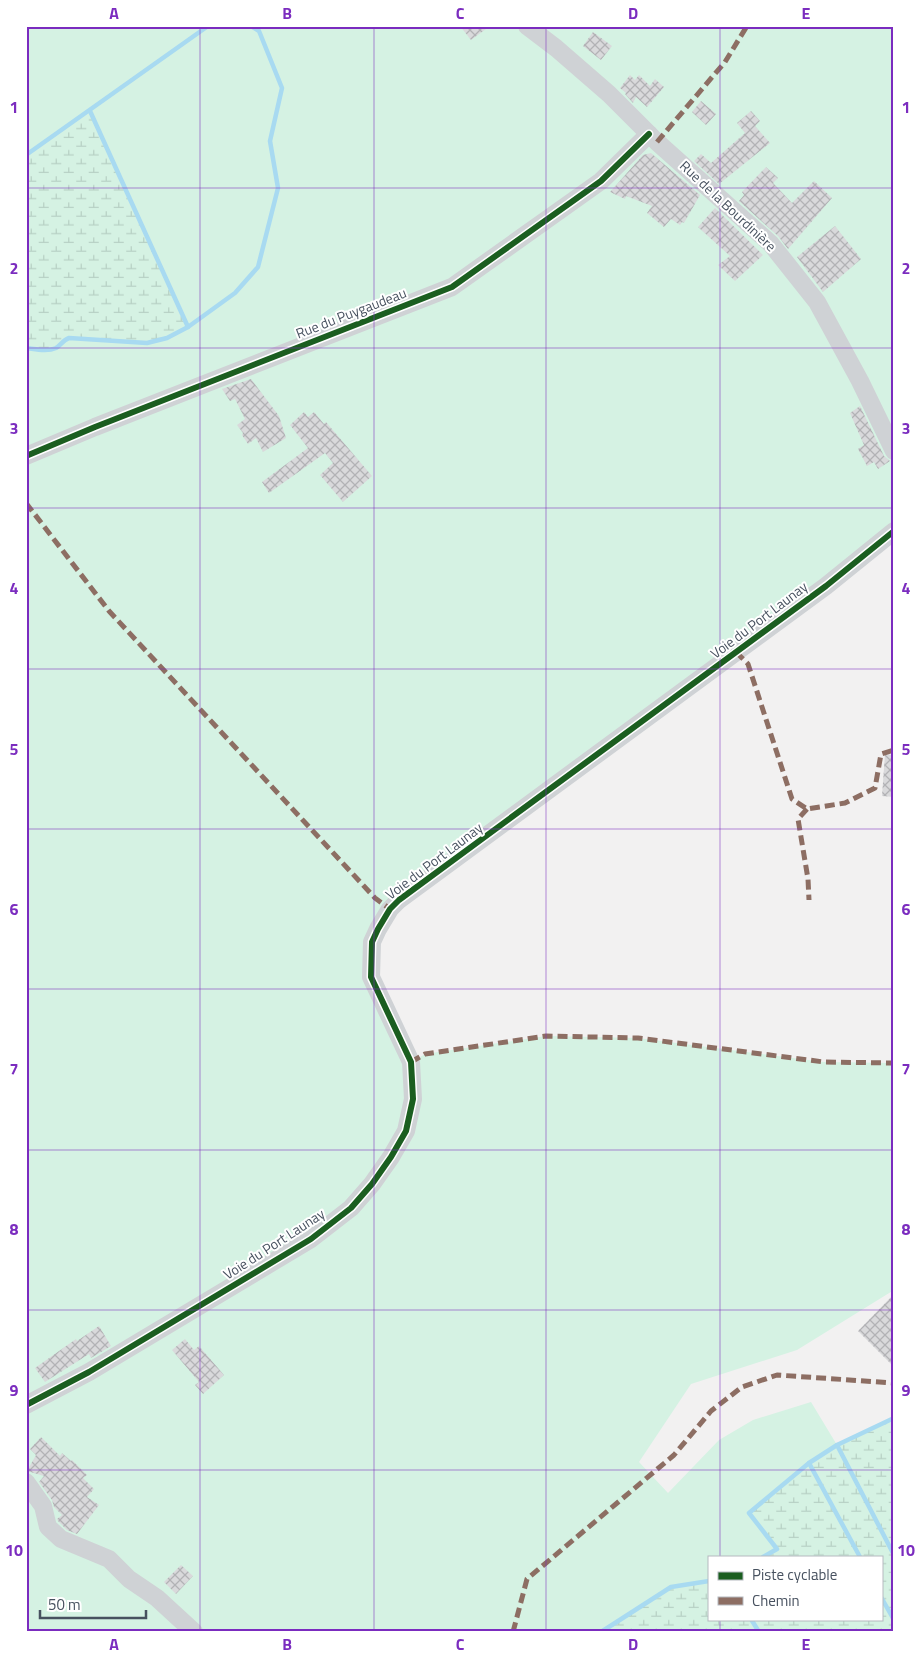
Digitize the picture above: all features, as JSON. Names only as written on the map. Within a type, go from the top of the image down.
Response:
[{"type":"street","name":"Rue de la Bourdinière","points":[[527,26],[556,48],[602,88],[649,134],[771,244],[817,302],[860,381],[894,451]]},
{"type":"street","name":"Rue du Puygaudeau","points":[[26,456],[104,423],[452,287],[601,181],[649,134]]},
{"type":"street","name":"Voie du Port Launay","points":[[26,1405],[89,1372],[311,1239],[350,1208],[372,1184],[406,1131],[413,1099],[412,1062],[371,978],[372,942],[386,916],[399,900],[826,586],[894,531]]},
{"type":"street","points":[[26,1482],[42,1506],[48,1527],[61,1539],[109,1559],[129,1579],[156,1598],[194,1632]]},
{"type":"green space","points":[[26,26],[894,26],[894,535],[390,909],[371,978],[412,1062],[425,1054],[546,1036],[638,1038],[824,1062],[894,1063],[894,1290],[797,1350],[691,1384],[639,1462],[668,1493],[719,1440],[753,1420],[811,1402],[837,1445],[809,1463],[777,1549],[765,1556],[708,1556],[708,1581],[671,1588],[601,1632],[26,1632],[26,348],[52,349],[58,347],[69,338],[147,343],[90,111],[26,155]]},
{"type":"green space","points":[[90,111],[188,327],[167,338],[147,343],[69,338],[56,348],[49,350],[26,348],[26,155]]},
{"type":"green space","points":[[894,1418],[894,1632],[601,1632],[671,1587],[708,1581],[708,1620],[882,1620],[882,1556],[765,1556],[777,1549],[749,1513],[809,1463],[837,1445]]},
{"type":"building","points":[[460,26],[490,26],[471,40]]},
{"type":"building","points":[[593,32],[612,46],[601,60],[583,46]]},
{"type":"building","points":[[630,75],[635,80],[639,75],[650,86],[655,79],[664,87],[647,107],[636,97],[633,103],[620,88]]},
{"type":"building","points":[[701,101],[716,114],[706,125],[692,112]]},
{"type":"building","points":[[751,111],[760,121],[755,126],[770,143],[719,184],[694,161],[701,154],[711,163],[745,133],[737,123]]},
{"type":"building","points":[[651,153],[700,195],[684,223],[682,222],[680,225],[671,219],[664,227],[647,213],[652,206],[626,196],[625,199],[610,192],[643,155]]},
{"type":"building","points":[[766,167],[778,178],[773,183],[792,203],[814,181],[832,198],[788,249],[778,236],[739,201],[744,195],[742,192]]},
{"type":"building","points":[[715,208],[763,255],[735,281],[718,265],[730,256],[698,227]]},
{"type":"building","points":[[835,226],[861,259],[823,292],[797,257]]},
{"type":"building","points":[[251,379],[279,416],[286,438],[263,452],[256,438],[248,444],[242,435],[243,433],[237,425],[245,419],[235,399],[230,401],[222,389]]},
{"type":"building","points":[[860,406],[884,456],[890,461],[878,469],[874,462],[867,466],[858,449],[864,445],[850,413]]},
{"type":"building","points":[[304,412],[308,417],[314,412],[324,424],[326,422],[372,476],[343,502],[320,475],[333,463],[325,453],[269,493],[262,482],[308,448],[290,425]]},
{"type":"building","points":[[885,754],[894,755],[894,797],[882,796]]},
{"type":"building","points":[[894,1294],[894,1367],[858,1331]]},
{"type":"building","points":[[99,1326],[111,1346],[91,1358],[89,1354],[45,1382],[35,1368],[76,1339],[77,1341]]},
{"type":"building","points":[[185,1339],[194,1350],[199,1346],[224,1375],[203,1394],[195,1385],[199,1382],[172,1350]]},
{"type":"building","points":[[41,1437],[60,1456],[62,1453],[72,1460],[87,1475],[83,1478],[94,1489],[87,1497],[99,1505],[77,1534],[67,1530],[58,1521],[57,1519],[62,1515],[54,1507],[52,1500],[39,1482],[44,1476],[27,1471],[36,1455],[30,1449]]},
{"type":"building","points":[[181,1565],[193,1576],[176,1594],[164,1582]]},
{"type":"waterway","points":[[26,155],[208,26]]},
{"type":"waterway","points":[[26,348],[49,350],[56,348],[69,338],[147,343],[167,338],[188,327],[235,293],[258,267],[278,188],[270,141],[282,88],[259,31],[251,26]]},
{"type":"waterway","points":[[90,111],[188,327]]},
{"type":"waterway","points":[[765,1556],[777,1549],[749,1513],[809,1463],[837,1445],[894,1418]]},
{"type":"waterway","points":[[837,1445],[894,1555]]},
{"type":"waterway","points":[[809,1463],[859,1556]]},
{"type":"waterway","points":[[601,1632],[671,1587],[708,1581]]},
{"type":"waterway","points":[[882,1599],[894,1620]]},
{"type":"waterway","points":[[752,1620],[759,1632]]},
{"type":"marked path","points":[[657,142],[725,62],[747,26]]},
{"type":"marked path","points":[[26,503],[109,611],[375,898],[390,909]]},
{"type":"marked path","points":[[736,652],[748,664],[792,799],[807,809],[845,803],[875,788],[881,754],[894,750]]},
{"type":"marked path","points":[[807,809],[798,819],[808,879],[809,900]]},
{"type":"marked path","points":[[411,1062],[425,1054],[546,1036],[638,1038],[824,1062],[894,1063]]},
{"type":"marked path","points":[[513,1632],[527,1579],[674,1455],[711,1411],[742,1387],[777,1375],[894,1383]]},
{"type":"cycle path","points":[[26,456],[95,427],[452,287],[601,181],[649,134]]},
{"type":"cycle path","points":[[26,1405],[89,1372],[311,1239],[351,1208],[372,1184],[406,1131],[413,1099],[411,1062],[371,977],[372,942],[390,909],[399,900],[826,586],[894,531]]}]
